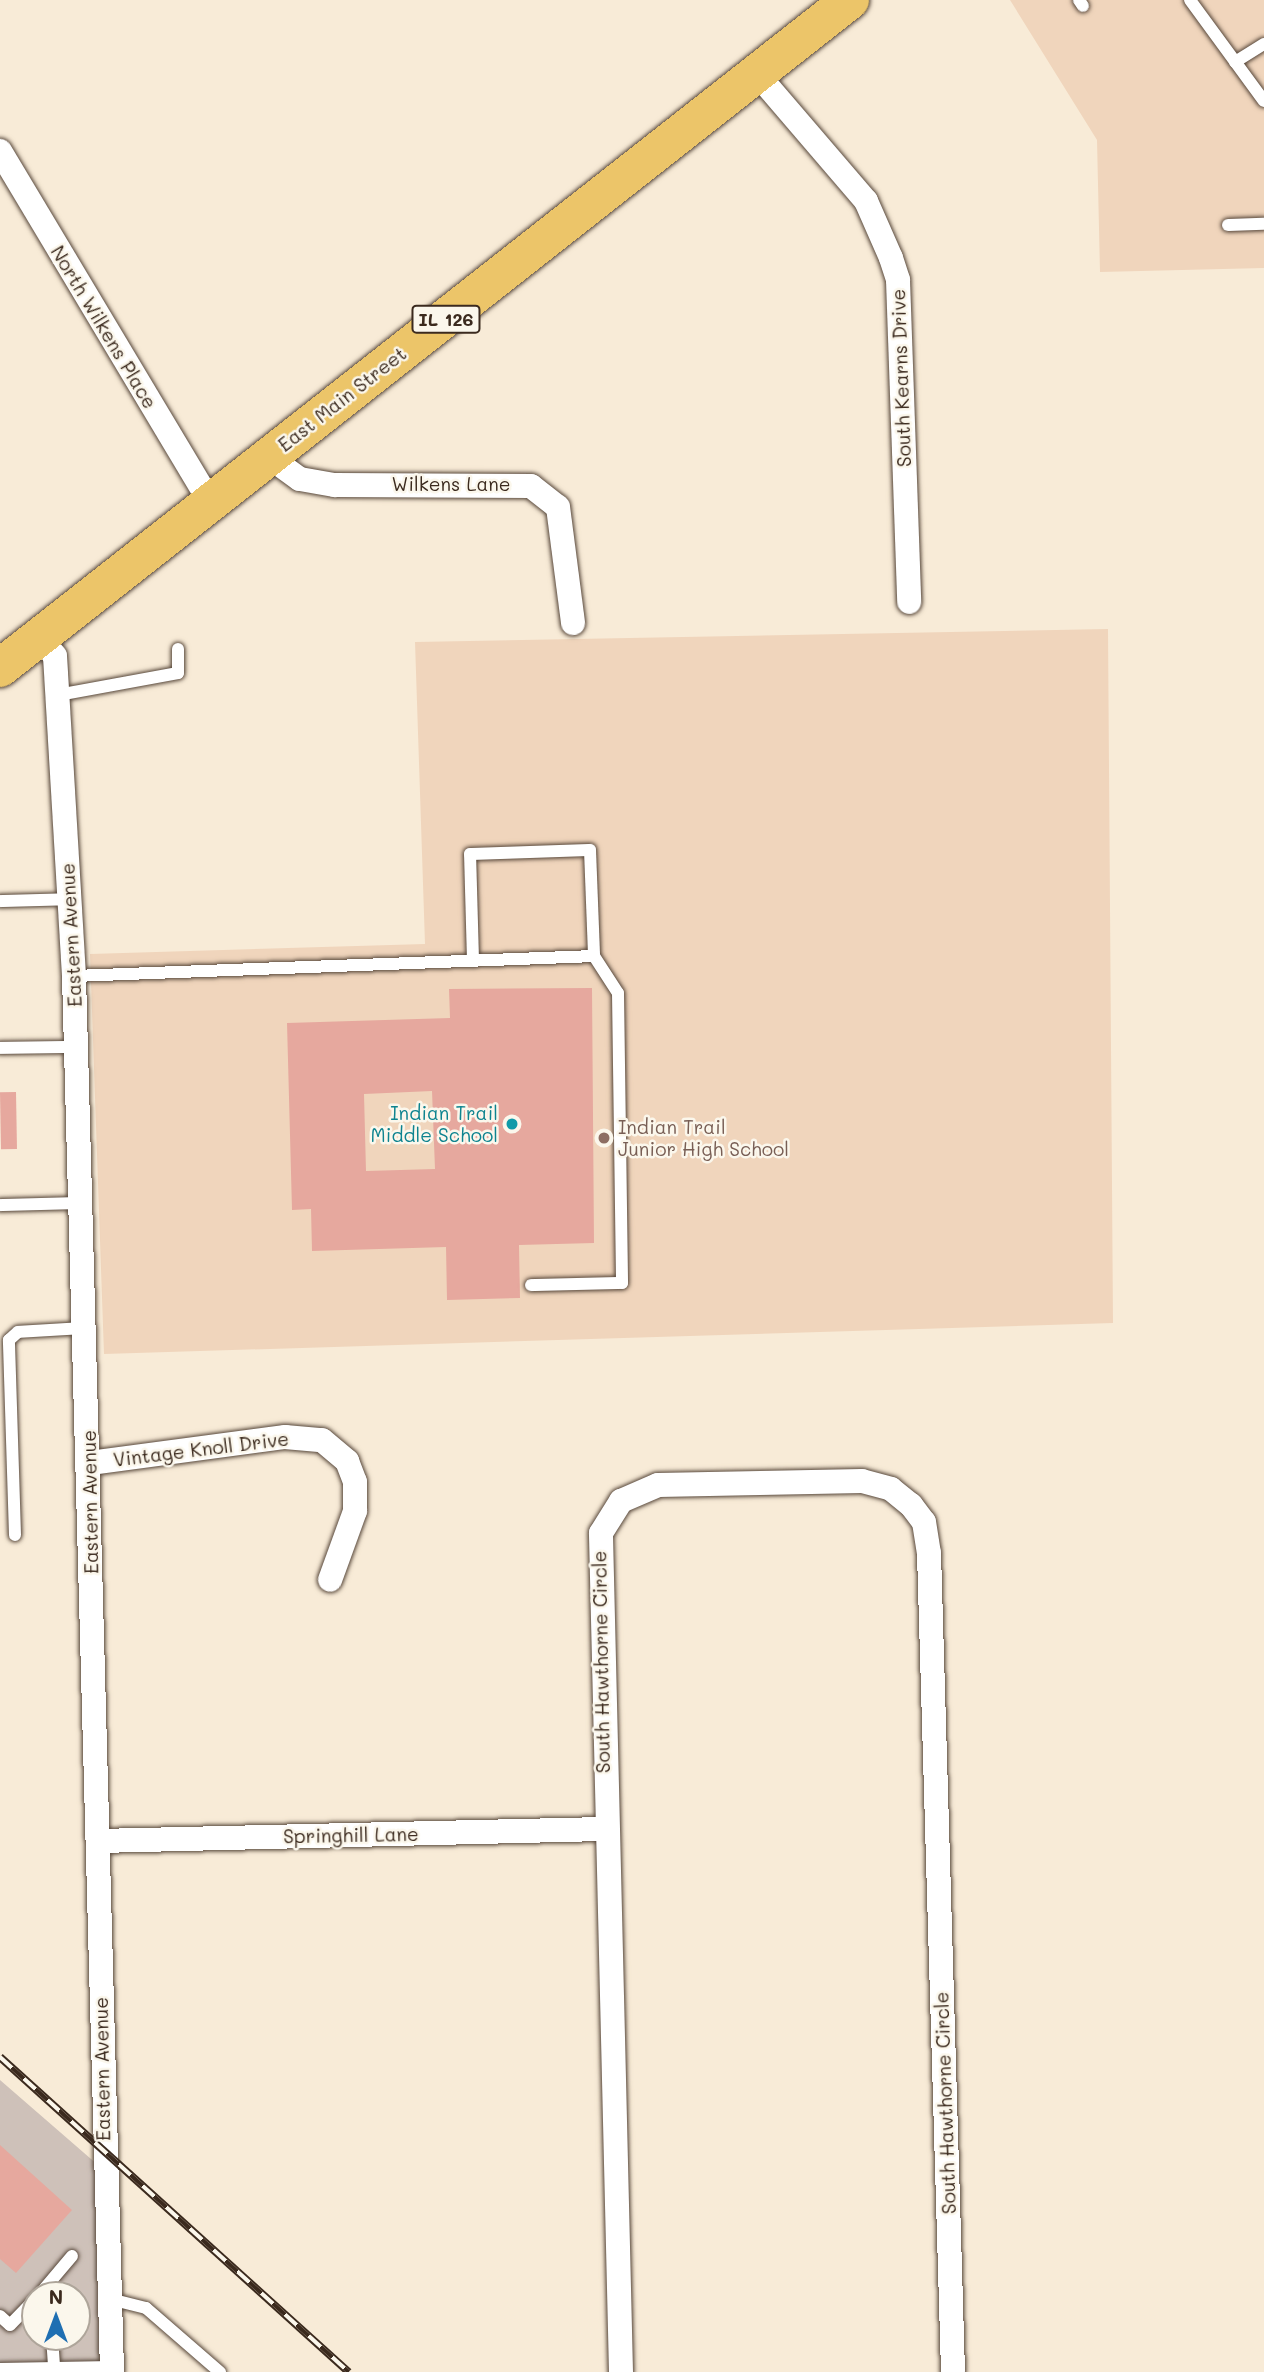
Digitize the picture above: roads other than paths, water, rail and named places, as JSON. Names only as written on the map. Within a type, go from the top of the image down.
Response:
[{"type":"main road","name":"East Main Street","points":[[0,668],[758,75],[850,0]]},
{"type":"street","name":"South Kearns Drive","points":[[758,75],[866,201],[898,280],[909,602]]},
{"type":"street","name":"North Wilkens Place","points":[[0,151],[210,502]]},
{"type":"street","name":"Wilkens Lane","points":[[268,456],[300,479],[335,485],[531,486],[558,506],[572,623]]},
{"type":"street","name":"Eastern Avenue","points":[[40,637],[55,656],[74,976],[90,1463],[112,2369]]},
{"type":"street","name":"Vintage Knoll Drive","points":[[90,1463],[285,1437],[322,1440],[348,1461],[355,1482],[355,1511],[330,1580]]},
{"type":"street","name":"South Hawthorne Circle","points":[[621,2372],[597,1547],[614,1510],[658,1485],[862,1481],[900,1494],[924,1522],[929,1553],[953,2372]]},
{"type":"street","name":"Springhill Lane","points":[[98,1841],[604,1829]]},
{"type":"lane","points":[[1190,0],[1264,102]]},
{"type":"lane","points":[[1235,62],[1264,44]]},
{"type":"lane","points":[[1228,225],[1264,224]]},
{"type":"lane","points":[[58,695],[178,673],[178,649]]},
{"type":"lane","points":[[473,960],[470,854],[590,850],[594,956],[618,993],[622,1283],[531,1285]]},
{"type":"lane","points":[[0,901],[70,899]]},
{"type":"lane","points":[[74,976],[594,956]]},
{"type":"lane","points":[[0,1048],[76,1047]]},
{"type":"lane","points":[[0,1205],[82,1203]]},
{"type":"lane","points":[[15,1535],[9,1340],[18,1332],[86,1328]]},
{"type":"lane","points":[[53,2281],[72,2256]]},
{"type":"lane","points":[[110,2299],[146,2308],[220,2372]]},
{"type":"lane","points":[[3,2322],[21,2309]]},
{"type":"lane","points":[[53,2351],[54,2367]]},
{"type":"lane","points":[[0,2369],[112,2369]]},
{"type":"railway","points":[[0,2057],[349,2372]]},
{"type":"place","name":"Indian Trail Middle School","points":[[512,1124]]},
{"type":"place","name":"Indian Trail Junior High School","points":[[604,1138]]}]
